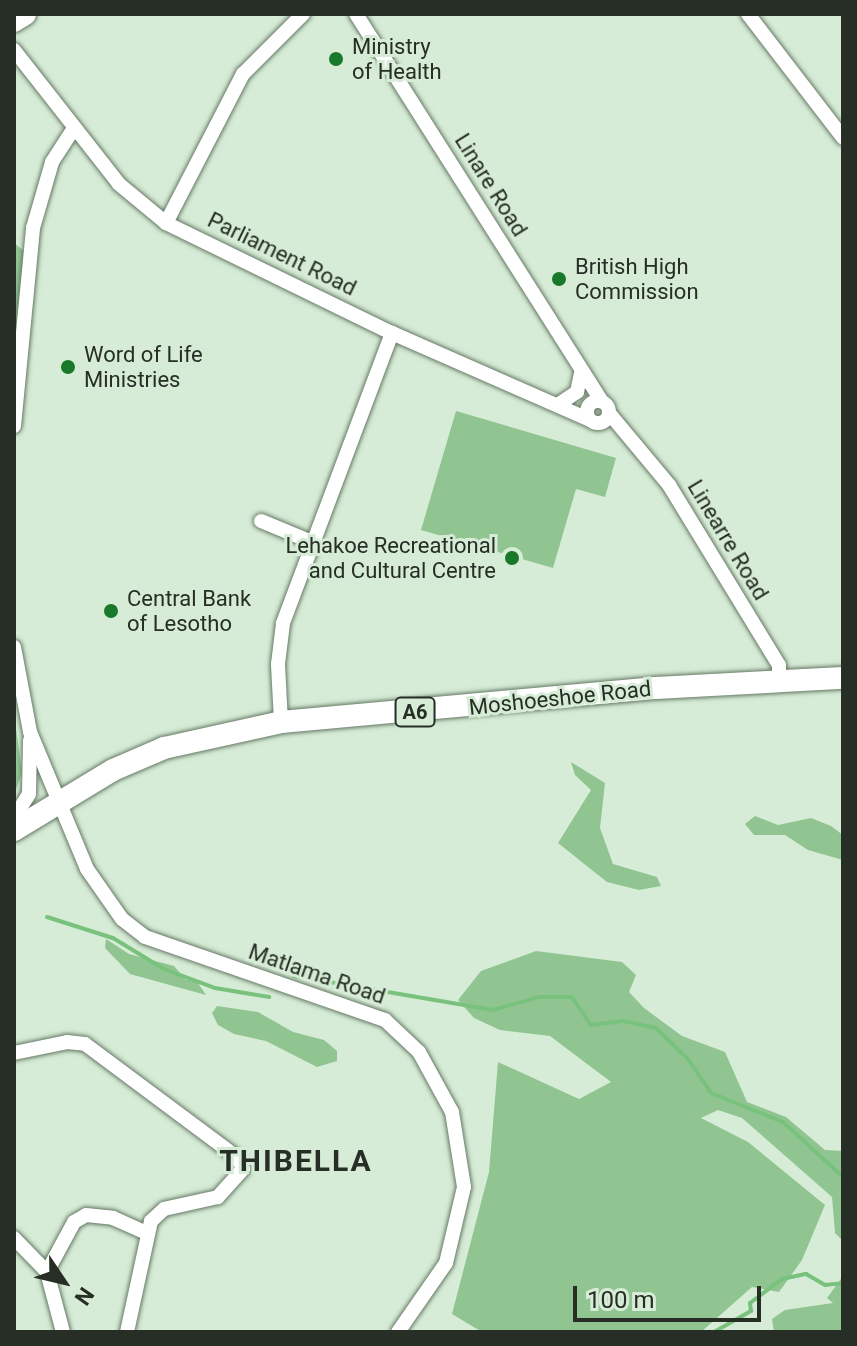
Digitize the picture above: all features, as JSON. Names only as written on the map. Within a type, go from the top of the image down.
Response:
[{"type":"main road","points":[[14,21],[25,14]]},
{"type":"main road","name":"Moshoeshoe Road","points":[[14,830],[113,770],[164,748],[281,722],[843,678]]},
{"type":"street","points":[[166,223],[243,74],[303,14]]},
{"type":"street","name":"Linare Road","points":[[356,14],[584,377],[597,411]]},
{"type":"street","points":[[748,14],[843,138]]},
{"type":"street","name":"Parliament Road","points":[[14,50],[73,130],[119,184],[166,223],[392,333],[562,403],[597,411]]},
{"type":"street","points":[[14,426],[33,228],[52,162],[73,130]]},
{"type":"street","points":[[281,722],[278,664],[283,623],[392,333]]},
{"type":"street","points":[[562,403],[577,392],[584,377]]},
{"type":"street","name":"Linearre Road","points":[[597,411],[621,432],[669,485],[779,665],[779,681]]},
{"type":"street","points":[[261,521],[314,543]]},
{"type":"street","points":[[14,647],[30,732],[29,794],[14,818]]},
{"type":"street","name":"Matlama Road","points":[[30,732],[87,869],[122,919],[145,937],[385,1020],[419,1052],[452,1112],[464,1187],[446,1263],[398,1332]]},
{"type":"street","points":[[14,1053],[67,1042],[85,1044],[238,1158],[243,1169],[231,1187],[201,1203],[164,1209],[147,1233],[127,1332]]},
{"type":"street","points":[[47,1272],[74,1222],[86,1215],[113,1218],[147,1233]]},
{"type":"street","points":[[14,1238],[47,1272],[63,1332]]},
{"type":"green space","points":[[14,243],[29,255],[14,406]]},
{"type":"green space","points":[[456,411],[616,458],[605,497],[576,489],[553,568],[421,530]]},
{"type":"green space","points":[[14,714],[22,772],[14,796]]},
{"type":"green space","points":[[571,762],[605,783],[600,828],[613,864],[657,877],[661,886],[639,890],[607,882],[558,843],[591,790],[575,775]]},
{"type":"green space","points":[[755,816],[778,825],[811,818],[831,826],[843,835],[843,860],[808,850],[785,835],[754,835],[745,824]]},
{"type":"green space","points":[[106,939],[129,954],[174,966],[186,980],[196,980],[206,995],[130,974],[105,948]]},
{"type":"green space","points":[[536,951],[622,962],[636,975],[629,992],[644,1008],[682,1036],[725,1052],[747,1102],[786,1117],[825,1150],[843,1151],[843,1241],[835,1233],[832,1197],[742,1118],[718,1110],[701,1118],[748,1142],[825,1205],[802,1260],[779,1292],[752,1287],[701,1332],[482,1332],[452,1314],[489,1172],[498,1062],[579,1099],[611,1082],[550,1036],[500,1030],[474,1018],[458,1000],[481,971]]},
{"type":"green space","points":[[217,1006],[258,1012],[293,1032],[324,1040],[337,1051],[337,1061],[317,1067],[266,1041],[234,1034],[218,1025],[212,1013]]},
{"type":"green space","points":[[843,1276],[843,1332],[774,1332],[772,1319],[785,1310],[833,1303],[827,1298]]},
{"type":"waterway","points":[[47,917],[113,938],[164,969],[215,988],[269,997]]},
{"type":"waterway","points":[[294,976],[493,1010],[539,997],[572,997],[591,1025],[623,1021],[656,1028],[688,1059],[711,1093],[783,1122],[843,1177]]},
{"type":"waterway","points":[[714,1332],[751,1311],[750,1303],[782,1279],[806,1274],[825,1285],[843,1283]]},
{"type":"place","name":"Ministry of Health","points":[[336,59]]},
{"type":"place","name":"British High Commission","points":[[559,279]]},
{"type":"place","name":"Word of Life Ministries","points":[[68,367]]},
{"type":"place","name":"Lehakoe Recreational and Cultural Centre","points":[[512,558]]},
{"type":"place","name":"Central Bank of Lesotho","points":[[111,611]]},
{"type":"district","name":"THIBELLA","points":[[296,1161]]}]
